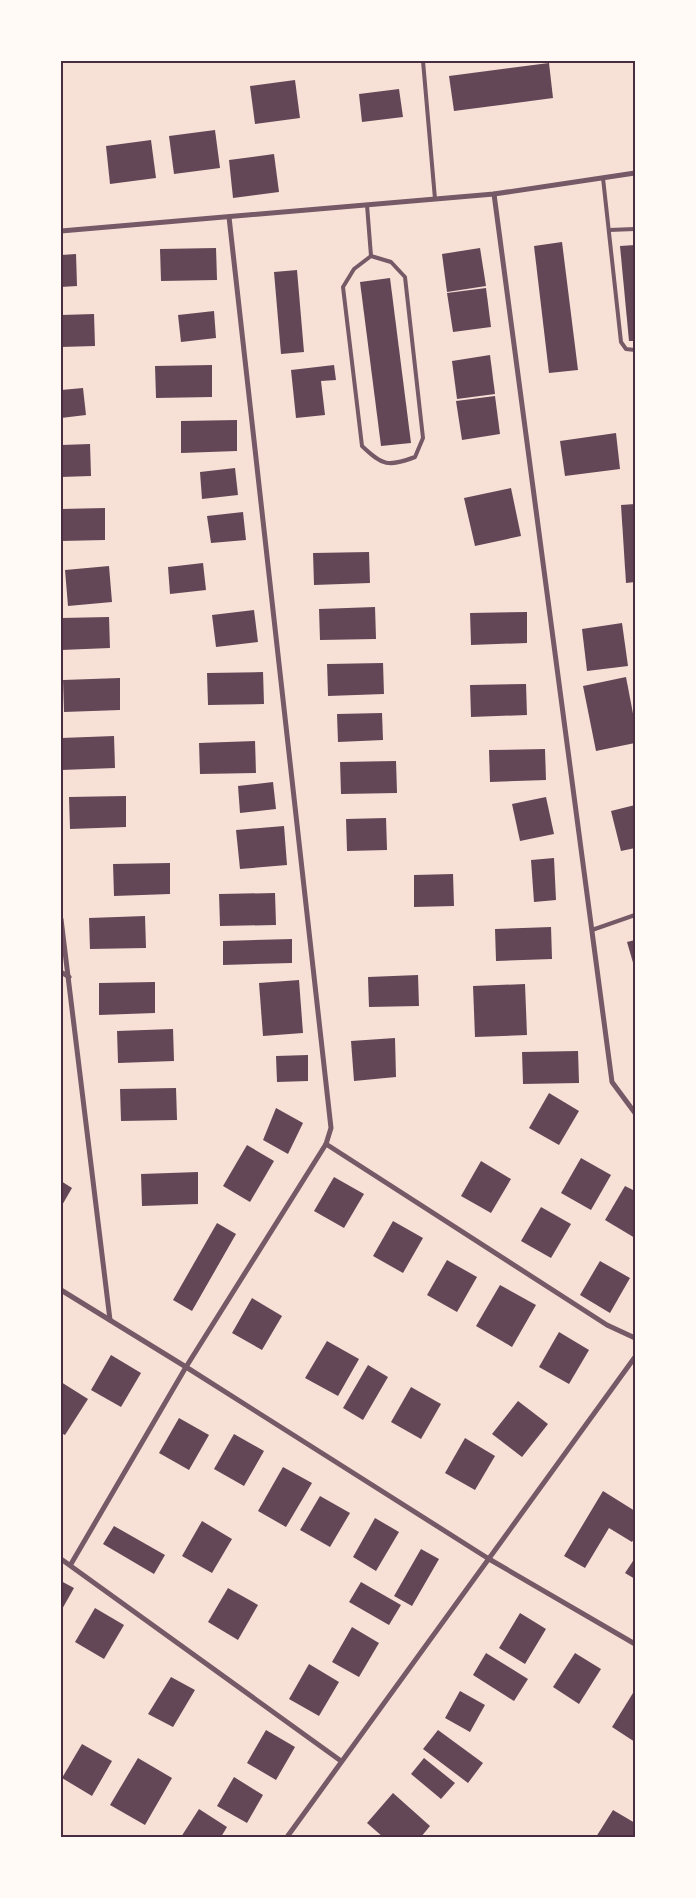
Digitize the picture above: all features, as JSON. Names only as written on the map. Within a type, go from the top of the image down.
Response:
[{"type":"street","points":[[61,231],[494,194],[635,173]]},
{"type":"street","points":[[494,194],[612,1082],[635,1113]]},
{"type":"street","points":[[71,1564],[186,1367],[326,1144],[331,1128],[229,217]]},
{"type":"street","points":[[61,919],[70,977],[110,1320]]},
{"type":"street","points":[[61,972],[70,977]]},
{"type":"street","points":[[326,1144],[607,1325],[635,1338]]},
{"type":"street","points":[[61,1290],[489,1559],[635,1644]]},
{"type":"street","points":[[287,1837],[635,1357]]},
{"type":"street","points":[[61,1558],[341,1762]]},
{"type":"lane","points":[[423,61],[435,199]]},
{"type":"lane","points":[[603,178],[621,342],[626,348],[635,350]]},
{"type":"lane","points":[[366,205],[371,256]]},
{"type":"lane","points":[[609,230],[635,229]]},
{"type":"lane","points":[[371,256],[391,262],[405,277],[423,438],[415,457],[396,464],[377,460],[362,446],[343,287],[354,269],[371,256]]},
{"type":"lane","points":[[592,930],[635,915]]},
{"type":"building","points":[[549,63],[553,98],[454,111],[449,76]]},
{"type":"building","points":[[295,80],[300,118],[255,124],[250,86]]},
{"type":"building","points":[[399,89],[403,117],[362,122],[359,94]]},
{"type":"building","points":[[215,130],[220,168],[174,174],[169,136]]},
{"type":"building","points":[[151,140],[156,178],[110,184],[106,146]]},
{"type":"building","points":[[274,154],[279,192],[233,198],[229,160]]},
{"type":"building","points":[[562,242],[578,370],[549,373],[534,246]]},
{"type":"building","points":[[635,245],[635,341],[629,341],[620,246]]},
{"type":"building","points":[[216,248],[217,280],[161,281],[160,249]]},
{"type":"building","points":[[480,248],[486,286],[447,292],[442,254]]},
{"type":"building","points":[[76,254],[77,286],[61,287],[61,255]]},
{"type":"building","points":[[297,270],[304,352],[281,354],[274,272]]},
{"type":"building","points":[[390,278],[411,443],[381,446],[360,282]]},
{"type":"building","points":[[486,288],[491,327],[453,332],[447,293]]},
{"type":"building","points":[[214,311],[216,338],[181,342],[178,315]]},
{"type":"building","points":[[94,314],[95,346],[61,347],[61,315]]},
{"type":"building","points":[[490,355],[495,394],[457,399],[452,361]]},
{"type":"building","points":[[212,365],[212,397],[156,398],[155,366]]},
{"type":"building","points":[[334,365],[336,380],[321,381],[325,415],[296,418],[291,370]]},
{"type":"building","points":[[83,388],[86,415],[61,418],[61,390]]},
{"type":"building","points":[[495,396],[500,434],[462,440],[456,401]]},
{"type":"building","points":[[237,420],[237,451],[181,453],[181,421]]},
{"type":"building","points":[[616,433],[620,469],[565,476],[560,441]]},
{"type":"building","points":[[90,444],[91,476],[61,477],[61,445]]},
{"type":"building","points":[[235,468],[238,495],[202,499],[200,472]]},
{"type":"building","points":[[511,488],[521,536],[475,546],[464,498]]},
{"type":"building","points":[[635,504],[635,582],[626,583],[621,505]]},
{"type":"building","points":[[105,508],[105,540],[61,541],[61,509]]},
{"type":"building","points":[[243,512],[246,540],[211,543],[207,516]]},
{"type":"building","points":[[369,552],[370,583],[314,585],[313,553]]},
{"type":"building","points":[[203,563],[206,590],[170,594],[168,567]]},
{"type":"building","points":[[109,566],[112,602],[68,606],[65,570]]},
{"type":"building","points":[[375,607],[376,639],[320,640],[319,609]]},
{"type":"building","points":[[254,610],[258,642],[216,647],[212,615]]},
{"type":"building","points":[[527,612],[527,643],[471,645],[470,613]]},
{"type":"building","points":[[109,617],[110,648],[61,650],[61,618]]},
{"type":"building","points":[[622,623],[628,666],[587,671],[582,629]]},
{"type":"building","points":[[383,663],[384,694],[328,696],[327,664]]},
{"type":"building","points":[[263,672],[264,704],[208,705],[207,673]]},
{"type":"building","points":[[626,677],[635,724],[635,743],[596,751],[583,686]]},
{"type":"building","points":[[120,678],[120,710],[64,712],[63,680]]},
{"type":"building","points":[[526,684],[527,715],[471,717],[470,685]]},
{"type":"building","points":[[382,713],[383,740],[338,742],[337,714]]},
{"type":"building","points":[[114,736],[115,768],[61,770],[61,738]]},
{"type":"building","points":[[255,741],[256,773],[200,774],[199,743]]},
{"type":"building","points":[[545,749],[546,780],[490,782],[489,750]]},
{"type":"building","points":[[396,761],[397,793],[341,794],[340,762]]},
{"type":"building","points":[[273,782],[276,809],[240,813],[238,786]]},
{"type":"building","points":[[126,796],[126,827],[70,829],[69,797]]},
{"type":"building","points":[[546,797],[554,834],[520,841],[512,804]]},
{"type":"building","points":[[635,805],[635,848],[621,851],[611,811]]},
{"type":"building","points":[[386,818],[387,850],[347,851],[346,819]]},
{"type":"building","points":[[284,826],[287,865],[240,869],[236,830]]},
{"type":"building","points":[[554,858],[556,900],[534,902],[531,860]]},
{"type":"building","points":[[170,863],[170,894],[114,896],[113,864]]},
{"type":"building","points":[[453,874],[454,906],[414,907],[414,875]]},
{"type":"building","points":[[275,893],[276,925],[220,926],[219,894]]},
{"type":"building","points":[[145,916],[146,948],[90,949],[89,918]]},
{"type":"building","points":[[551,927],[552,959],[496,961],[495,929]]},
{"type":"building","points":[[292,939],[292,963],[223,965],[223,941]]},
{"type":"building","points":[[635,940],[635,966],[634,966],[627,942]]},
{"type":"building","points":[[418,975],[419,1006],[369,1007],[368,977]]},
{"type":"building","points":[[299,980],[303,1033],[263,1036],[259,983]]},
{"type":"building","points":[[155,982],[155,1013],[99,1015],[99,983]]},
{"type":"building","points":[[525,984],[527,1035],[475,1037],[473,986]]},
{"type":"building","points":[[173,1029],[174,1061],[118,1063],[117,1031]]},
{"type":"building","points":[[395,1038],[396,1077],[354,1081],[351,1041]]},
{"type":"building","points":[[578,1051],[579,1083],[523,1084],[522,1052]]},
{"type":"building","points":[[308,1055],[308,1081],[277,1082],[276,1056]]},
{"type":"building","points":[[176,1088],[177,1120],[121,1121],[120,1089]]},
{"type":"building","points":[[549,1093],[579,1111],[559,1145],[529,1128]]},
{"type":"building","points":[[276,1108],[303,1123],[288,1154],[263,1140]]},
{"type":"building","points":[[247,1145],[274,1161],[250,1202],[223,1186]]},
{"type":"building","points":[[581,1158],[611,1175],[591,1210],[561,1193]]},
{"type":"building","points":[[481,1161],[511,1179],[491,1213],[461,1196]]},
{"type":"building","points":[[198,1172],[198,1204],[142,1206],[141,1174]]},
{"type":"building","points":[[334,1177],[364,1194],[344,1228],[314,1211]]},
{"type":"building","points":[[61,1181],[72,1188],[61,1207]]},
{"type":"building","points":[[625,1186],[635,1191],[635,1238],[605,1220]]},
{"type":"building","points":[[541,1207],[571,1224],[551,1258],[521,1241]]},
{"type":"building","points":[[393,1221],[423,1238],[403,1273],[373,1256]]},
{"type":"building","points":[[217,1223],[236,1234],[192,1311],[173,1300]]},
{"type":"building","points":[[447,1260],[477,1277],[457,1312],[427,1295]]},
{"type":"building","points":[[600,1261],[630,1278],[610,1313],[580,1295]]},
{"type":"building","points":[[500,1285],[536,1305],[512,1347],[476,1326]]},
{"type":"building","points":[[252,1298],[282,1316],[262,1350],[232,1333]]},
{"type":"building","points":[[559,1332],[589,1350],[569,1384],[539,1367]]},
{"type":"building","points":[[327,1341],[359,1359],[338,1396],[305,1378]]},
{"type":"building","points":[[111,1355],[141,1373],[121,1407],[91,1390]]},
{"type":"building","points":[[368,1365],[388,1377],[363,1420],[343,1408]]},
{"type":"building","points":[[61,1382],[88,1399],[65,1435],[61,1433]]},
{"type":"building","points":[[411,1387],[441,1404],[421,1439],[391,1422]]},
{"type":"building","points":[[518,1401],[548,1424],[522,1457],[492,1434]]},
{"type":"building","points":[[179,1418],[209,1435],[189,1470],[159,1453]]},
{"type":"building","points":[[234,1434],[264,1451],[244,1486],[214,1469]]},
{"type":"building","points":[[465,1438],[495,1456],[475,1490],[445,1473]]},
{"type":"building","points":[[283,1467],[312,1483],[286,1527],[258,1511]]},
{"type":"building","points":[[603,1491],[635,1511],[635,1537],[632,1542],[609,1528],[585,1568],[564,1556]]},
{"type":"building","points":[[320,1496],[350,1513],[330,1547],[300,1530]]},
{"type":"building","points":[[375,1518],[399,1532],[376,1571],[353,1557]]},
{"type":"building","points":[[202,1521],[232,1539],[212,1573],[182,1556]]},
{"type":"building","points":[[114,1526],[165,1555],[154,1574],[103,1544]]},
{"type":"building","points":[[421,1549],[439,1559],[412,1606],[394,1596]]},
{"type":"building","points":[[635,1558],[635,1579],[625,1573]]},
{"type":"building","points":[[61,1581],[74,1588],[61,1611]]},
{"type":"building","points":[[361,1582],[401,1605],[389,1625],[349,1602]]},
{"type":"building","points":[[228,1588],[258,1605],[238,1640],[208,1622]]},
{"type":"building","points":[[95,1608],[124,1625],[104,1659],[75,1642]]},
{"type":"building","points":[[520,1613],[546,1629],[525,1664],[499,1648]]},
{"type":"building","points":[[352,1627],[379,1643],[359,1677],[332,1662]]},
{"type":"building","points":[[486,1653],[528,1679],[514,1701],[473,1675]]},
{"type":"building","points":[[575,1653],[601,1669],[579,1704],[553,1687]]},
{"type":"building","points":[[309,1664],[339,1682],[319,1716],[289,1699]]},
{"type":"building","points":[[171,1677],[195,1690],[173,1727],[148,1714]]},
{"type":"building","points":[[460,1691],[485,1705],[470,1732],[445,1718]]},
{"type":"building","points":[[633,1693],[635,1694],[635,1742],[612,1727]]},
{"type":"building","points":[[266,1730],[295,1747],[276,1780],[247,1763]]},
{"type":"building","points":[[438,1730],[483,1763],[468,1783],[423,1749]]},
{"type":"building","points":[[82,1744],[112,1761],[92,1796],[62,1778]]},
{"type":"building","points":[[138,1758],[172,1778],[145,1825],[110,1805]]},
{"type":"building","points":[[424,1758],[455,1783],[441,1799],[411,1774]]},
{"type":"building","points":[[234,1777],[263,1795],[247,1823],[217,1806]]},
{"type":"building","points":[[393,1793],[430,1826],[421,1837],[383,1837],[367,1823]]},
{"type":"building","points":[[199,1809],[227,1827],[221,1837],[181,1837]]},
{"type":"building","points":[[613,1810],[635,1823],[635,1832],[632,1837],[596,1837]]}]
